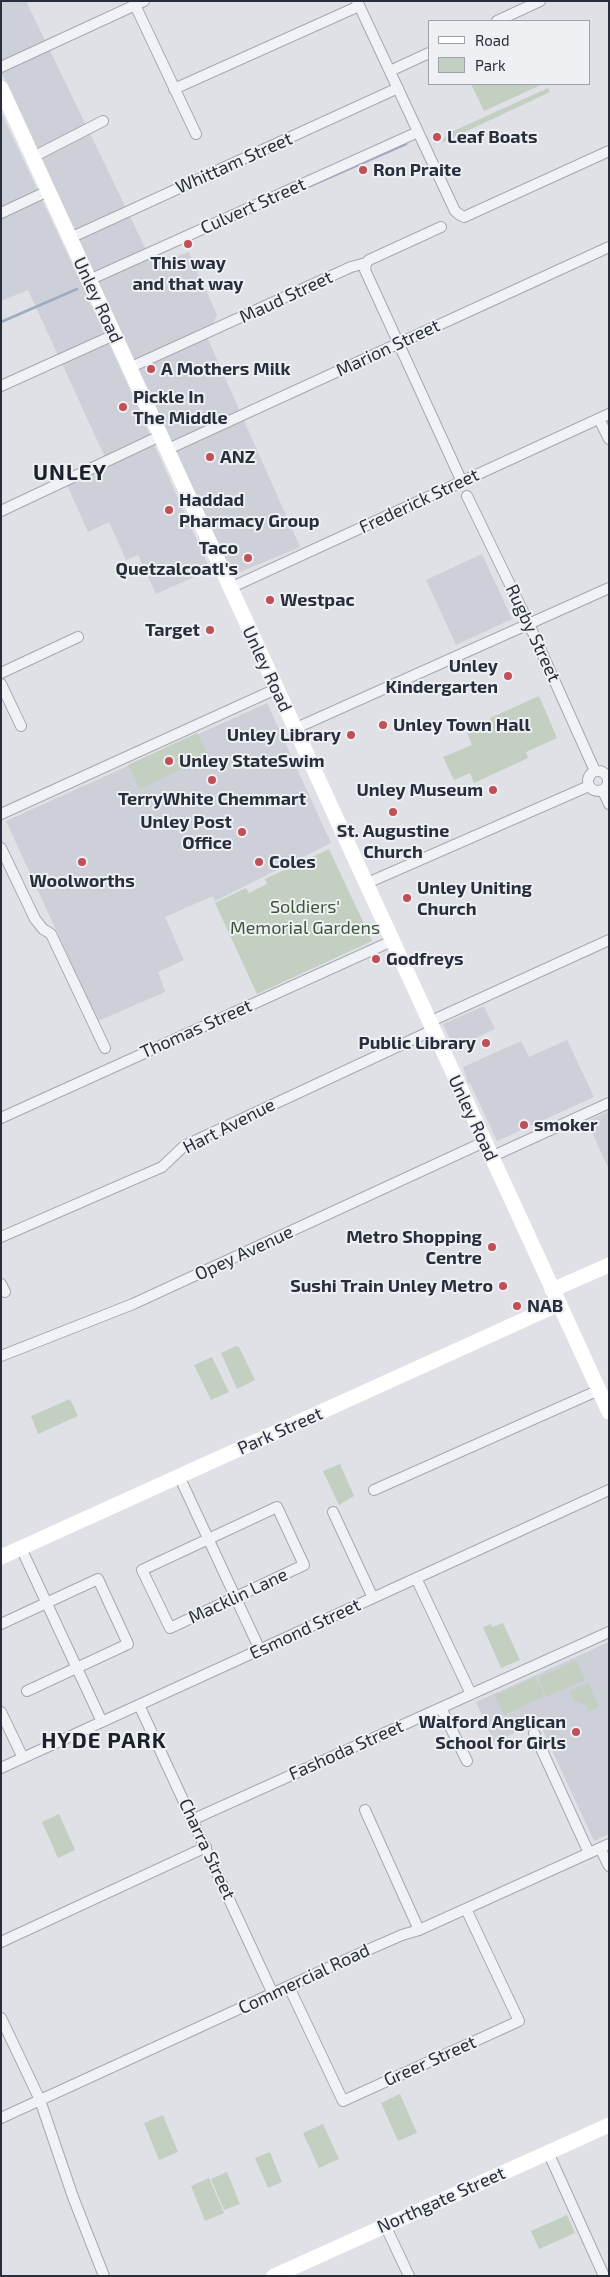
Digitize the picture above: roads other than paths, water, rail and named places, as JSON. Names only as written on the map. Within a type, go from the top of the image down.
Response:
[{"type":"main road","name":"Unley Road","points":[[1,88],[609,1412]]},
{"type":"main road","points":[[552,1290],[609,1265]]},
{"type":"main road","name":"Park Street","points":[[1,1557],[560,1304]]},
{"type":"main road","name":"Northgate Street","points":[[274,2276],[609,2125]]},
{"type":"street","points":[[499,20],[540,1]]},
{"type":"street","points":[[1,67],[140,3],[174,89],[196,134]]},
{"type":"street","points":[[174,89],[358,4],[454,211],[460,215],[464,217],[609,151]]},
{"type":"street","points":[[390,71],[428,53]]},
{"type":"street","name":"Whittam Street","points":[[70,238],[398,88]]},
{"type":"street","points":[[33,157],[103,121]]},
{"type":"street","name":"Culvert Street","points":[[89,280],[418,132]]},
{"type":"street","points":[[1,213],[48,191]]},
{"type":"street","name":"Maud Street","points":[[129,368],[351,267],[366,263],[442,227]]},
{"type":"street","name":"Marion Street","points":[[1,510],[398,344],[609,246]]},
{"type":"street","points":[[366,263],[365,270],[462,482]]},
{"type":"street","points":[[1,386],[114,335]]},
{"type":"street","points":[[604,416],[609,439]]},
{"type":"street","name":"Frederick Street","points":[[230,588],[604,416]]},
{"type":"street","name":"Rugby Street","points":[[467,496],[529,624],[595,771]]},
{"type":"street","points":[[294,729],[609,588]]},
{"type":"street","points":[[1,674],[78,637]]},
{"type":"street","points":[[1,684],[21,726]]},
{"type":"street","points":[[1,814],[276,689]]},
{"type":"street","points":[[595,771],[602,771],[608,777],[608,785],[602,790],[594,791],[589,786],[589,776],[595,771]]},
{"type":"street","points":[[365,884],[589,786]]},
{"type":"street","points":[[602,790],[609,804]]},
{"type":"street","points":[[1,848],[35,919],[43,929],[51,934],[105,1048]]},
{"type":"street","name":"Hart Avenue","points":[[1,1237],[162,1167],[184,1146],[609,940]]},
{"type":"street","name":"Thomas Street","points":[[1,1118],[392,941]]},
{"type":"street","points":[[490,1156],[609,1104]]},
{"type":"street","name":"Opey Avenue","points":[[1,1356],[134,1304],[484,1142]]},
{"type":"street","points":[[374,1490],[599,1390]]},
{"type":"street","points":[[179,1476],[260,1650]]},
{"type":"street","name":"Esmond Street","points":[[1,1768],[609,1490]]},
{"type":"street","name":"Macklin Lane","points":[[277,1507],[304,1565],[170,1628],[142,1570],[208,1539],[277,1507]]},
{"type":"street","points":[[333,1512],[373,1598]]},
{"type":"street","points":[[21,1548],[102,1722]]},
{"type":"street","points":[[416,1578],[471,1694]]},
{"type":"street","points":[[1,1624],[98,1579],[128,1644],[26,1691]]},
{"type":"street","name":"Fashoda Street","points":[[194,1820],[609,1632]]},
{"type":"street","name":"Charra Street","points":[[139,1705],[194,1820],[273,1994]]},
{"type":"street","points":[[441,1708],[467,1761]]},
{"type":"street","points":[[1,1712],[23,1758]]},
{"type":"street","points":[[534,1733],[589,1853]]},
{"type":"street","points":[[365,1810],[419,1930]]},
{"type":"street","points":[[605,1846],[609,1866]]},
{"type":"street","name":"Commercial Road","points":[[1,2118],[402,1935],[419,1930],[605,1846]]},
{"type":"street","points":[[1,1942],[206,1847]]},
{"type":"street","name":"Greer Street","points":[[289,1986],[343,2101],[519,2021],[466,1909]]},
{"type":"street","points":[[1,2018],[40,2100],[73,2197],[104,2276]]},
{"type":"street","points":[[548,2152],[604,2276]]},
{"type":"street","points":[[386,2225],[409,2276]]},
{"type":"waterway","points":[[310,186],[406,144]]},
{"type":"waterway","points":[[1,322],[77,289]]},
{"type":"place","name":"Leaf Boats","points":[[437,137]]},
{"type":"place","name":"Ron Praite","points":[[363,170]]},
{"type":"place","name":"This way and that way","points":[[188,244]]},
{"type":"place","name":"A Mothers Milk","points":[[151,369]]},
{"type":"place","name":"Pickle In The Middle","points":[[123,407]]},
{"type":"place","name":"ANZ","points":[[210,457]]},
{"type":"place","name":"Haddad Pharmacy Group","points":[[169,510]]},
{"type":"place","name":"Taco Quetzalcoatl's","points":[[248,558]]},
{"type":"place","name":"Westpac","points":[[270,600]]},
{"type":"place","name":"Target","points":[[210,630]]},
{"type":"place","name":"Unley Kindergarten","points":[[508,676]]},
{"type":"place","name":"Unley Town Hall","points":[[383,725]]},
{"type":"place","name":"Unley Library","points":[[351,735]]},
{"type":"place","name":"Unley StateSwim","points":[[169,761]]},
{"type":"place","name":"TerryWhite Chemmart","points":[[212,780]]},
{"type":"place","name":"Unley Museum","points":[[493,790]]},
{"type":"place","name":"St. Augustine Church","points":[[393,812]]},
{"type":"place","name":"Unley Post Office","points":[[242,832]]},
{"type":"place","name":"Woolworths","points":[[82,862]]},
{"type":"place","name":"Coles","points":[[259,862]]},
{"type":"place","name":"Unley Uniting Church","points":[[407,898]]},
{"type":"place","name":"Godfreys","points":[[376,959]]},
{"type":"place","name":"Public Library","points":[[486,1043]]},
{"type":"place","name":"smoker","points":[[524,1125]]},
{"type":"place","name":"Metro Shopping Centre","points":[[492,1247]]},
{"type":"place","name":"Sushi Train Unley Metro","points":[[503,1286]]},
{"type":"place","name":"NAB","points":[[517,1306]]},
{"type":"place","name":"Walford Anglican School for Girls","points":[[576,1732]]},
{"type":"district","name":"UNLEY","points":[[70,473]]},
{"type":"district","name":"HYDE PARK","points":[[104,1741]]},
{"type":"park label","name":"Soldiers' Memorial Gardens","points":[[305,918]]}]
